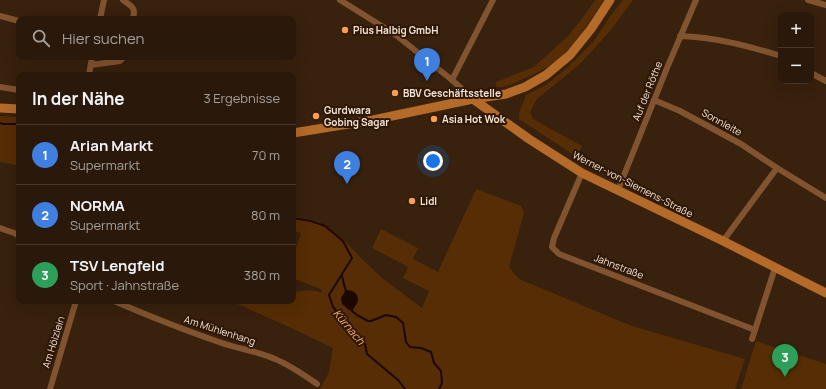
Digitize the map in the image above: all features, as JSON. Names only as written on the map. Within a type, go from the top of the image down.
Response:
[{"type":"street","points":[[101,16],[104,0]]},
{"type":"street","points":[[123,0],[134,8],[134,16]]},
{"type":"street","points":[[340,0],[396,36],[452,80],[473,99]]},
{"type":"street","points":[[452,80],[492,0]]},
{"type":"street","points":[[296,132],[373,120],[473,99],[506,94],[525,87],[538,80],[570,56],[610,0]]},
{"type":"street","name":"Auf der Röthe","points":[[618,190],[696,0]]},
{"type":"street","points":[[808,0],[826,5]]},
{"type":"street","points":[[0,16],[16,20]]},
{"type":"street","points":[[680,36],[731,42],[778,55]]},
{"type":"street","points":[[90,72],[92,60]]},
{"type":"street","points":[[91,65],[121,60]]},
{"type":"street","points":[[814,74],[826,81]]},
{"type":"street","points":[[0,87],[16,90]]},
{"type":"street","name":"Werner-von-Siemens-Straße","points":[[473,99],[529,139],[582,173],[723,241],[826,293]]},
{"type":"street","name":"Sonnleite","points":[[654,100],[680,111],[741,144],[826,198]]},
{"type":"street","points":[[0,108],[16,109]]},
{"type":"street","points":[[723,241],[777,168]]},
{"type":"street","name":"Jahnstraße","points":[[582,173],[554,238],[552,247],[558,254],[755,330]]},
{"type":"street","points":[[0,228],[16,234]]},
{"type":"street","points":[[752,339],[775,268]]},
{"type":"street","name":"Am Hölzlein","points":[[50,389],[75,304]]},
{"type":"street","name":"Am Mühlenhang","points":[[121,304],[201,336],[275,358],[317,384]]},
{"type":"shaded area","points":[[595,0],[604,0],[582,32],[563,55],[552,64],[536,73],[510,85],[497,87],[496,82],[534,67],[568,36]]},
{"type":"shaded area","points":[[623,0],[633,0],[610,31],[580,64],[537,99],[530,112],[533,119],[582,146],[577,157],[519,119],[519,113],[526,95],[546,85],[568,67],[593,42]]},
{"type":"shaded area","points":[[0,116],[16,117],[16,165],[0,162]]},
{"type":"shaded area","points":[[476,189],[521,206],[524,213],[509,267],[519,279],[632,326],[745,359],[735,389],[320,389],[329,372],[333,348],[238,304],[296,304],[296,292],[310,290],[321,292],[322,290],[296,279],[296,247],[301,233],[296,231],[296,217],[318,221],[343,239],[381,277],[422,308],[429,291],[403,278],[408,267],[372,248],[381,229],[418,248],[413,259],[438,272]]},
{"type":"shaded area","points":[[346,290],[353,291],[358,298],[358,301],[352,311],[342,304],[341,298]]},
{"type":"shaded area","points":[[756,341],[826,364],[826,389],[741,389]]},
{"type":"waterway","name":"Kürnach","points":[[0,123],[16,124]]},
{"type":"waterway","name":"Kürnach","points":[[296,218],[311,221],[325,226],[343,241],[352,258],[329,295],[333,307],[365,344],[367,354],[398,380],[405,389]]},
{"type":"waterway","name":"Kürnach","points":[[342,276],[346,292]]},
{"type":"waterway","name":"Kürnach","points":[[352,308],[352,311],[368,321],[386,315],[396,317],[403,323],[406,342],[410,347],[421,348],[431,352],[434,363],[441,371],[442,383],[439,389]]},
{"type":"place","name":"Pius Halbig GmbH","points":[[345,30]]},
{"type":"place","name":"Arian Markt","points":[[427,81]]},
{"type":"place","name":"BBV Geschäftsstelle","points":[[395,93]]},
{"type":"place","name":"Gurdwara Gobing Sagar","points":[[316,116]]},
{"type":"place","name":"Asia Hot Wok","points":[[434,119]]},
{"type":"place","name":"NORMA","points":[[347,184]]},
{"type":"place","name":"Lidl","points":[[412,201]]},
{"type":"place","name":"TSV Lengfeld","points":[[785,377]]}]
